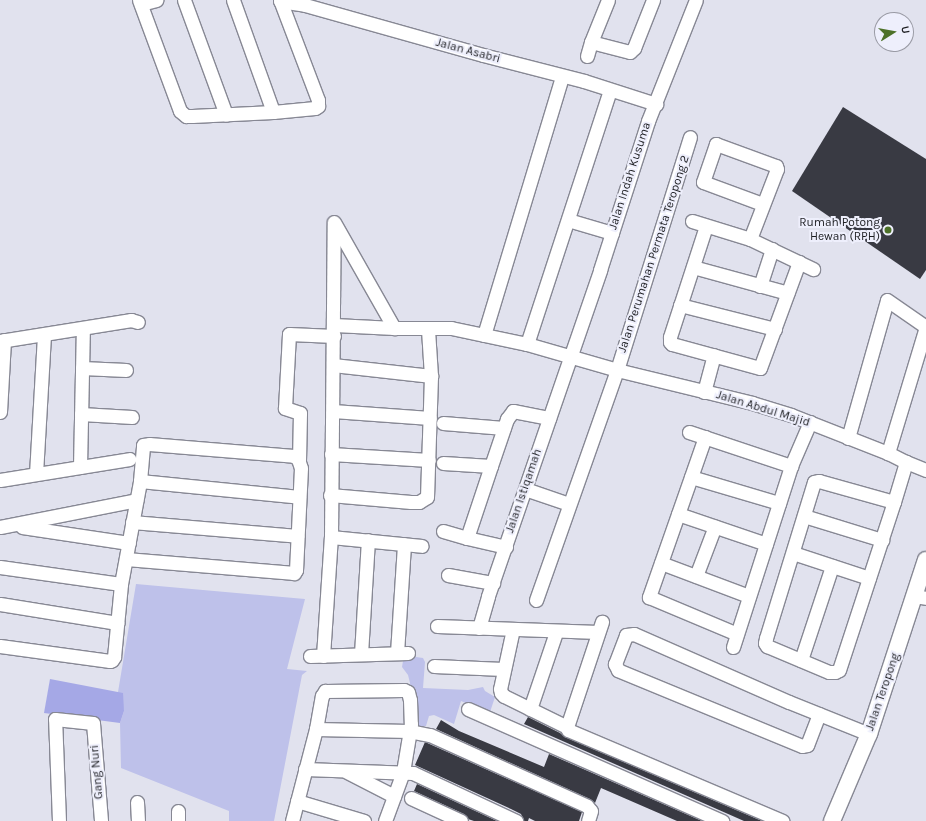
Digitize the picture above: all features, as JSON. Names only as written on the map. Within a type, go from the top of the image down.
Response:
[{"type":"main road","name":"Jalan Teropong","points":[[832,821],[869,734],[920,597],[926,560]]},
{"type":"street","points":[[156,0],[140,2],[180,111],[186,116],[226,115],[315,108],[319,103],[280,0]]},
{"type":"street","points":[[184,0],[226,115]]},
{"type":"street","points":[[233,0],[273,112]]},
{"type":"street","name":"Jalan Asabri","points":[[280,0],[305,5],[562,76],[656,104]]},
{"type":"street","points":[[587,56],[608,0]]},
{"type":"street","points":[[591,42],[626,51],[632,51],[653,0]]},
{"type":"street","name":"Jalan Indah Kusuma","points":[[571,355],[648,121],[696,0]]},
{"type":"street","points":[[484,335],[562,76]]},
{"type":"street","points":[[527,344],[610,90]]},
{"type":"street","name":"Jalan Perumahan Permata Teropong 2","points":[[536,600],[617,370],[690,137]]},
{"type":"street","points":[[750,239],[762,204],[777,169],[776,166],[716,144],[703,182],[762,204]]},
{"type":"street","points":[[568,220],[612,233]]},
{"type":"street","points":[[692,221],[750,239],[812,269]]},
{"type":"street","points":[[394,328],[334,222],[333,411],[330,495],[331,537],[316,656],[402,653],[404,544]]},
{"type":"street","points":[[706,226],[680,305],[670,342],[760,368],[799,262]]},
{"type":"street","points":[[760,286],[772,249]]},
{"type":"street","points":[[693,267],[788,293]]},
{"type":"street","points":[[848,438],[887,300],[926,327],[888,453]]},
{"type":"street","points":[[680,305],[775,329]]},
{"type":"street","points":[[0,412],[2,340],[132,320],[138,322]]},
{"type":"street","points":[[80,467],[83,328]]},
{"type":"street","name":"Jalan Abdul Majid","points":[[299,461],[300,413],[286,408],[288,334],[334,330],[451,328],[527,344],[571,355],[617,370],[752,403],[810,422],[926,470]]},
{"type":"street","points":[[330,495],[419,502],[427,497],[431,376],[428,329]]},
{"type":"street","points":[[36,474],[44,334]]},
{"type":"street","name":"Jalan Istiqamah","points":[[479,628],[571,355]]},
{"type":"street","points":[[704,392],[714,355]]},
{"type":"street","points":[[333,365],[431,376]]},
{"type":"street","points":[[82,368],[126,370]]},
{"type":"street","points":[[333,411],[430,418]]},
{"type":"street","points":[[467,538],[504,428],[513,411],[549,418]]},
{"type":"street","points":[[81,414],[132,417]]},
{"type":"street","points":[[733,647],[791,466],[810,422]]},
{"type":"street","points":[[443,423],[504,428]]},
{"type":"street","points":[[689,432],[791,466]]},
{"type":"street","points":[[705,437],[649,595],[650,599],[738,634]]},
{"type":"street","points":[[0,646],[110,661],[114,657],[121,584],[127,559],[140,481],[143,445],[149,444],[294,456],[299,461],[301,468],[296,570],[291,573],[127,559]]},
{"type":"street","points":[[331,454],[429,460]]},
{"type":"street","points":[[0,480],[129,459]]},
{"type":"street","points":[[894,502],[817,480],[812,487],[765,643],[767,646],[829,672],[839,670],[882,540],[894,502],[906,462]]},
{"type":"street","points":[[443,463],[491,466]]},
{"type":"street","points":[[691,477],[779,503]]},
{"type":"street","points":[[140,481],[299,497]]},
{"type":"street","points":[[525,489],[569,504]]},
{"type":"street","points":[[6,526],[136,500]]},
{"type":"street","points":[[678,514],[766,544]]},
{"type":"street","points":[[804,516],[882,540]]},
{"type":"street","points":[[132,522],[297,536]]},
{"type":"street","points":[[6,526],[129,543]]},
{"type":"street","points":[[696,576],[715,526]]},
{"type":"street","points":[[443,531],[506,547]]},
{"type":"street","points":[[331,537],[422,546]]},
{"type":"street","points":[[361,654],[368,540]]},
{"type":"street","points":[[793,553],[869,578]]},
{"type":"street","points":[[661,563],[749,596]]},
{"type":"street","points":[[801,660],[832,566]]},
{"type":"street","points":[[0,567],[121,584]]},
{"type":"street","points":[[448,575],[493,583]]},
{"type":"street","points":[[0,604],[117,623]]},
{"type":"street","points":[[437,626],[556,632],[600,627],[567,727]]},
{"type":"street","points":[[514,630],[503,669],[501,693],[567,727],[568,730],[780,821]]},
{"type":"street","points":[[530,709],[556,632]]},
{"type":"street","points":[[819,714],[807,745],[802,746],[618,670],[615,664],[626,635],[629,633],[634,634],[869,734]]},
{"type":"street","points":[[434,666],[503,669]]},
{"type":"street","points":[[292,821],[316,729],[322,696],[325,691],[404,690],[408,692],[410,700],[409,730],[403,772],[385,821]]},
{"type":"street","points":[[468,709],[722,821]]},
{"type":"street","name":"Gang Nuri","points":[[59,821],[55,719],[93,723],[101,821]]},
{"type":"street","points":[[316,729],[409,730],[430,735],[587,806],[591,811],[588,821]]},
{"type":"street","points":[[306,769],[403,772],[419,776],[516,821]]},
{"type":"street","points":[[343,770],[394,796]]},
{"type":"street","points":[[411,798],[461,821]]},
{"type":"street","points":[[297,801],[364,821]]},
{"type":"street","points":[[136,802],[138,821]]},
{"type":"shaded area","points":[[136,584],[305,599],[287,669],[307,671],[302,675],[274,821],[229,821],[229,811],[121,768],[120,723],[124,711],[118,692]]},
{"type":"shaded area","points":[[416,657],[423,658],[425,662],[423,688],[468,690],[483,687],[485,691],[495,697],[490,712],[488,713],[461,701],[454,724],[434,715],[429,716],[426,726],[413,727],[410,683],[408,675],[402,667],[403,661]]},
{"type":"shaded area","points":[[50,679],[123,693],[124,711],[120,723],[44,713]]},
{"type":"building","name":"Rumah Potong Hewan (RPH)","points":[[843,107],[926,159],[926,270],[920,279],[792,191]]},
{"type":"building","points":[[528,717],[565,737],[762,821],[744,821],[524,724]]},
{"type":"building","points":[[441,720],[459,731],[544,767],[549,754],[702,821],[677,821],[601,788],[595,803],[590,799],[436,729]]},
{"type":"building","points":[[425,742],[582,812],[579,821],[535,821],[529,818],[528,821],[524,821],[521,814],[415,765]]},
{"type":"building","points":[[417,784],[497,821],[474,821],[468,819],[464,814],[414,791]]},
{"type":"place","name":"Rumah Potong Hewan (RPH)","points":[[888,230]]}]
